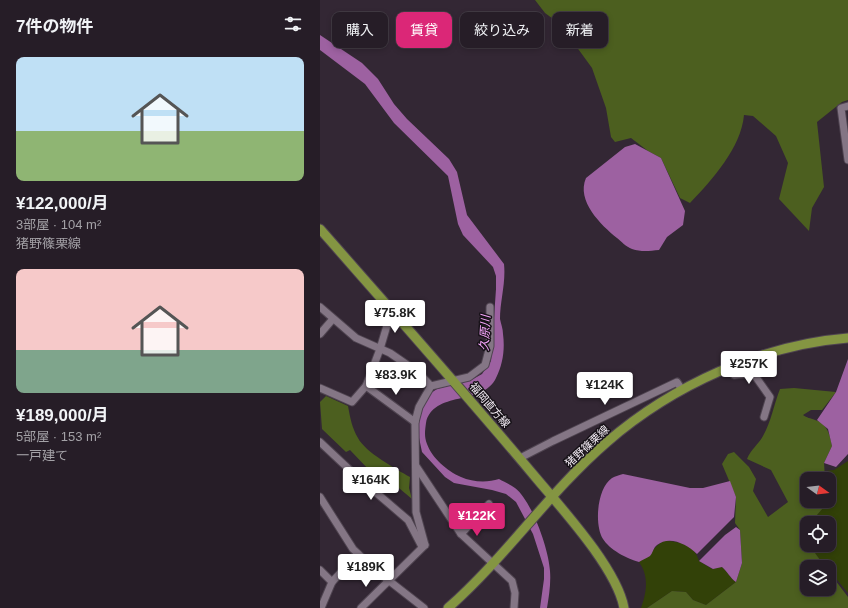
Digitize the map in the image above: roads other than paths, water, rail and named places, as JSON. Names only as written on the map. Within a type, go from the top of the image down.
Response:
[{"type":"main road","name":"福岡直方線","points":[[321,232],[393,310],[472,401],[552,497],[612,576],[624,608]]},
{"type":"main road","name":"猪野篠栗線","points":[[448,608],[477,582],[552,497],[607,442],[656,406],[682,390],[729,368],[781,349],[816,341],[848,338]]},
{"type":"street","points":[[848,106],[841,108],[848,160]]},
{"type":"street","points":[[320,307],[332,320],[356,338],[390,353],[419,372],[432,386]]},
{"type":"street","points":[[426,545],[416,512],[414,483],[416,466],[415,422],[419,407],[432,386],[468,377],[485,365],[490,346],[490,307]]},
{"type":"street","points":[[320,388],[352,402],[366,386],[380,349],[391,312],[393,310]]},
{"type":"street","points":[[320,334],[332,320]]},
{"type":"street","points":[[729,368],[734,375],[753,373],[770,397],[764,417]]},
{"type":"street","points":[[520,458],[677,382],[682,390]]},
{"type":"street","points":[[366,386],[415,422]]},
{"type":"street","points":[[320,442],[352,472],[408,520],[421,545],[426,545]]},
{"type":"street","points":[[416,466],[461,534],[512,582],[515,593],[514,608]]},
{"type":"street","points":[[320,498],[358,554],[388,581],[424,608]]},
{"type":"street","points":[[461,534],[488,504]]},
{"type":"street","points":[[360,608],[426,545]]},
{"type":"street","points":[[322,608],[332,582],[358,554]]},
{"type":"street","points":[[320,570],[332,582]]},
{"type":"water label","name":"久原川","points":[[485,333]]}]
